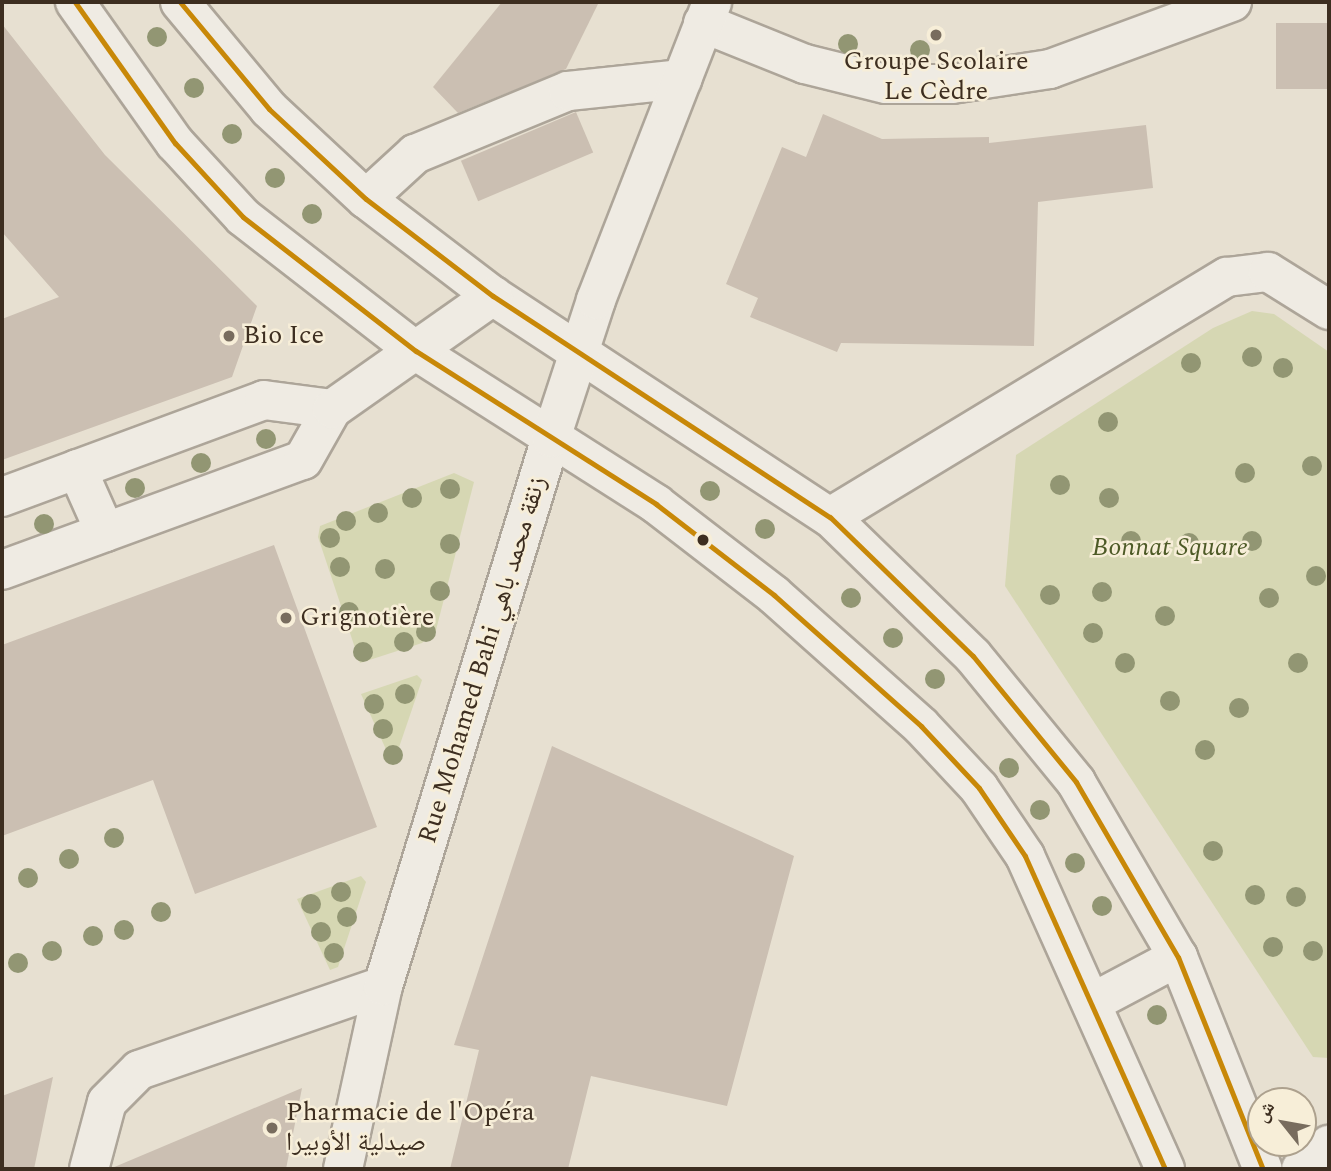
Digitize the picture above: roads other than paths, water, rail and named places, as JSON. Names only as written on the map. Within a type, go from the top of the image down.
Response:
[{"type":"street","points":[[75,2],[175,143],[243,217],[416,351],[656,504],[774,595],[921,726],[979,788],[1026,856],[1095,1000],[1165,1169]]},
{"type":"street","points":[[180,2],[269,109],[366,199],[493,296],[830,517],[973,656],[1076,782],[1178,957],[1263,1169]]},
{"type":"street","points":[[707,13],[805,64],[886,83],[952,84],[1049,69],[1232,2]]},
{"type":"street","name":"Rue Mohamed Bahi زنقة محمد باهي","points":[[343,1169],[383,986],[578,352],[707,13]]},
{"type":"street","points":[[366,199],[415,154],[568,91],[682,79]]},
{"type":"street","points":[[830,517],[1227,277],[1268,272],[1329,310]]},
{"type":"street","points":[[2,570],[303,460],[332,409],[493,296]]},
{"type":"street","points":[[2,497],[264,400],[332,409]]},
{"type":"street","points":[[77,469],[105,532]]},
{"type":"street","points":[[1095,1000],[1178,957]]},
{"type":"street","points":[[89,1169],[107,1102],[139,1070],[383,986]]},
{"type":"street","points":[[1301,1169],[1329,1145]]},
{"type":"place","name":"Groupe Scolaire Le Cèdre","points":[[936,35]]},
{"type":"place","name":"Bio Ice","points":[[229,336]]},
{"type":"place","name":"Grignotière","points":[[286,618]]},
{"type":"place","name":"Pharmacie de l'Opéra صيدلية الأوبيرا","points":[[272,1128]]},
{"type":"park label","name":"Bonnat Square","points":[[1170,548]]}]
